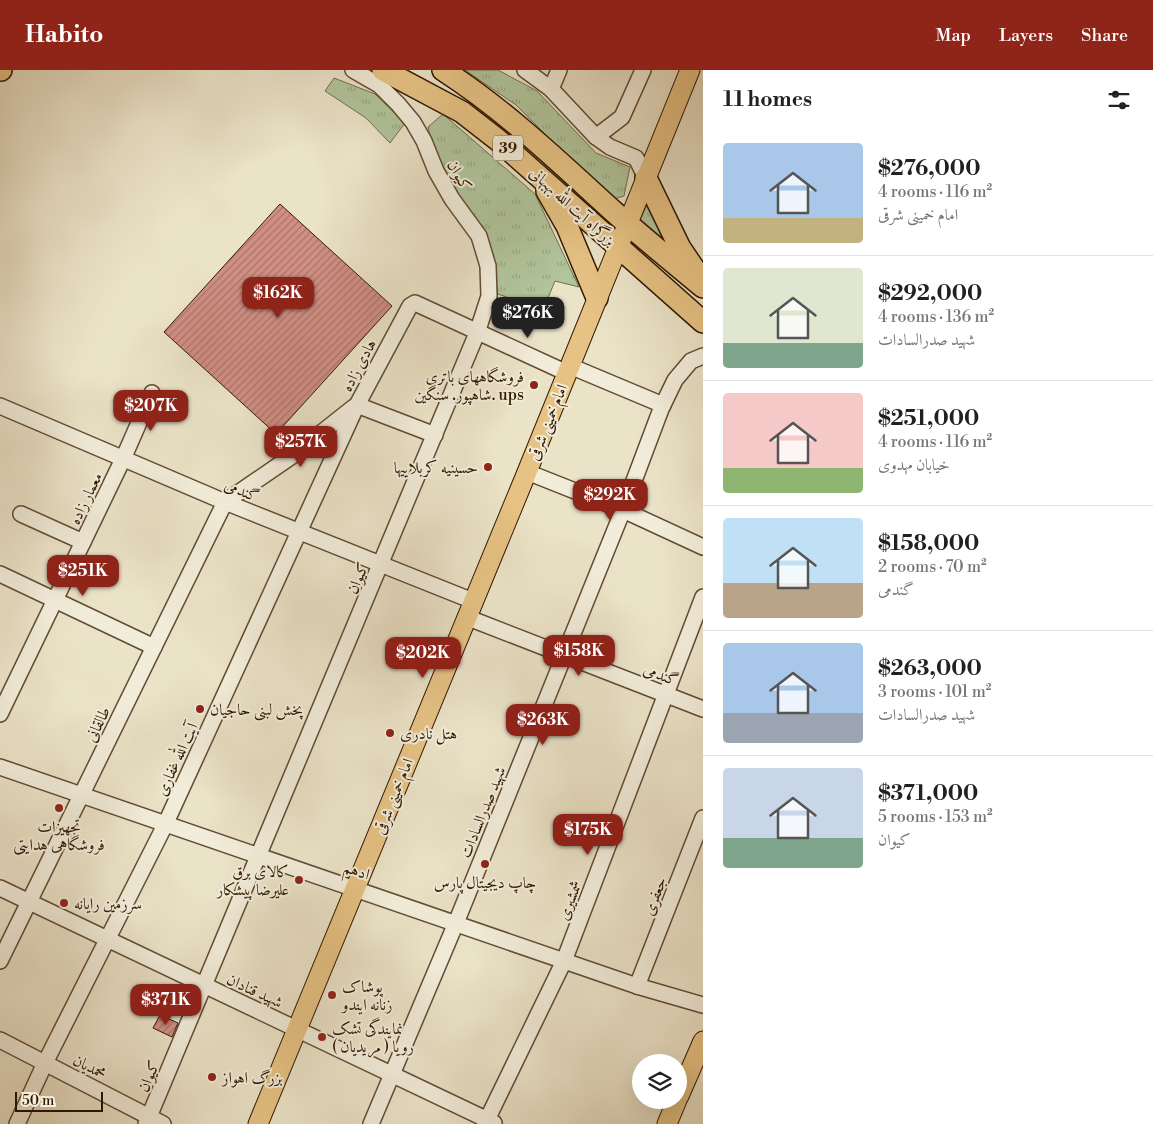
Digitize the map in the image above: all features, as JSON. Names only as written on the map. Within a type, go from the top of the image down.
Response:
[{"type":"highway","name":"بزرگراه آیت الله بهبهانی","points":[[383,70],[462,112],[498,140],[703,322]]},
{"type":"highway","name":"بزرگراه آیت الله بهبهانی","points":[[443,70],[473,89],[514,122],[703,288]]},
{"type":"highway","points":[[529,167],[550,194],[567,226],[597,298]]},
{"type":"highway","points":[[646,178],[680,248],[703,282]]},
{"type":"main road","points":[[628,224],[690,70]]},
{"type":"main road","name":"امام خمینی شرقی","points":[[258,1124],[528,472],[628,224]]},
{"type":"main road","points":[[687,1078],[703,1041]]},
{"type":"main road","points":[[667,1124],[673,1109]]},
{"type":"street","name":"کیوان","points":[[153,1122],[205,986],[478,333],[489,296],[488,266],[479,236],[452,199],[436,171],[424,141],[413,122],[379,85],[353,70]]},
{"type":"street","points":[[525,70],[551,89],[596,137],[610,147],[636,158],[646,178]]},
{"type":"street","points":[[551,89],[559,70]]},
{"type":"street","points":[[596,137],[622,117],[643,70]]},
{"type":"street","name":"هادی زاده","points":[[225,502],[292,456],[357,405],[412,304],[415,303],[478,333]]},
{"type":"street","points":[[478,333],[664,405]]},
{"type":"street","name":"شهید صدرالسادات","points":[[370,1124],[456,923],[664,405],[675,380],[691,361],[703,356]]},
{"type":"street","name":"معمار زاده","points":[[0,714],[123,459],[152,393]]},
{"type":"street","points":[[357,405],[435,435]]},
{"type":"street","name":"آیت الله غفاری","points":[[17,1124],[45,1063],[165,824],[357,405]]},
{"type":"street","name":"گندمی","points":[[0,406],[225,502],[381,564],[564,655],[703,709]]},
{"type":"street","points":[[528,472],[623,510],[703,547]]},
{"type":"street","name":"طالقانی","points":[[0,961],[225,502]]},
{"type":"street","points":[[21,514],[83,542]]},
{"type":"street","points":[[0,574],[154,647]]},
{"type":"street","name":"شمشیری","points":[[489,1123],[564,961],[703,597]]},
{"type":"street","name":"ادهم","points":[[0,768],[637,986],[703,1005]]},
{"type":"street","name":"جعفری","points":[[637,986],[703,818]]},
{"type":"street","name":"شهید قنادان","points":[[0,888],[392,1074],[489,1123]]},
{"type":"street","name":"محمدیان","points":[[0,1040],[153,1122]]},
{"type":"green space","points":[[465,70],[498,70],[537,91],[596,153],[630,167],[624,196],[614,199],[516,105]]},
{"type":"green space","points":[[334,78],[375,94],[405,123],[390,143],[366,118],[325,91]]},
{"type":"green space","points":[[443,114],[535,194],[579,287],[555,281],[543,310],[498,294],[491,258],[477,220],[456,192],[436,157],[428,127]]},
{"type":"green space","points":[[649,201],[671,249],[640,220]]},
{"type":"building","points":[[280,204],[392,306],[276,434],[164,332]]},
{"type":"building","points":[[160,1015],[178,1023],[172,1037],[153,1028]]},
{"type":"place","name":"فروشگاههای باتری شاهپور. سنگین. ups","points":[[534,385]]},
{"type":"place","name":"حسینیه کربلاییها","points":[[488,467]]},
{"type":"place","name":"پخش لبنی حاجیان","points":[[200,709]]},
{"type":"place","name":"هتل نادری","points":[[390,733]]},
{"type":"place","name":"تجهیزات فروشگاهی هدایتی","points":[[59,808]]},
{"type":"place","name":"چاپ دیجیتال پارس","points":[[485,864]]},
{"type":"place","name":"کالای برق علیرضا پیشکار","points":[[299,880]]},
{"type":"place","name":"سرزمین رایانه","points":[[64,903]]},
{"type":"place","name":"پوشاک زنانه ایندو","points":[[332,995]]},
{"type":"place","name":"نمایندگی تشک رویا ( مریدیان )","points":[[322,1037]]},
{"type":"place","name":"بزرگ اهواز","points":[[212,1077]]}]
